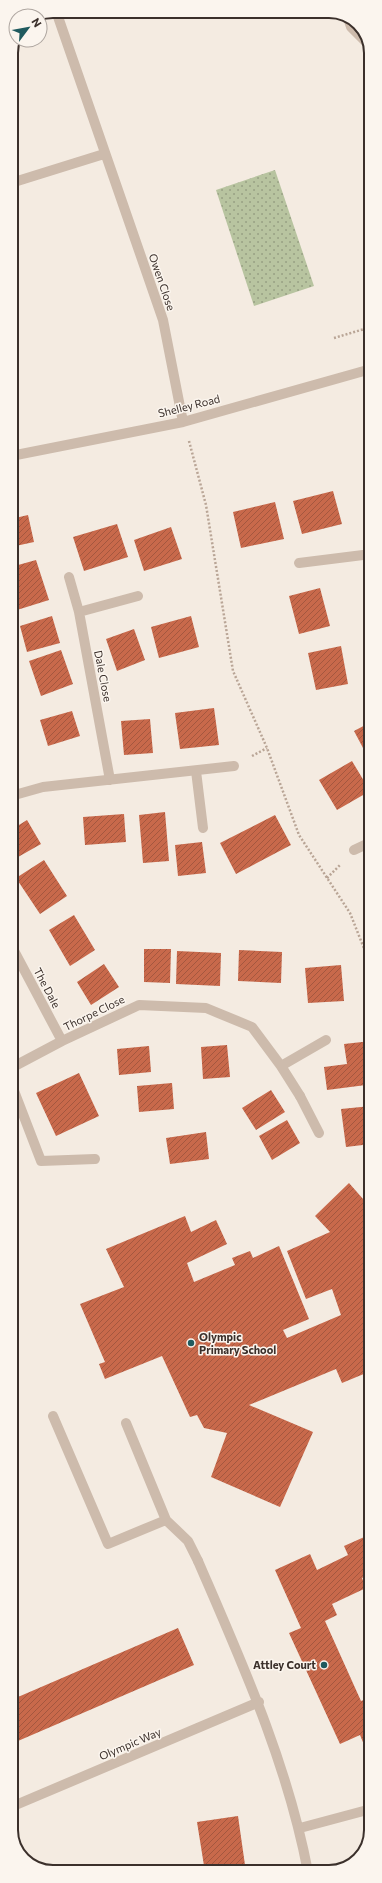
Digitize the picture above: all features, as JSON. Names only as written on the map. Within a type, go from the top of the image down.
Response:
[{"type":"street","name":"Owen Close","points":[[58,18],[104,154],[163,320],[183,422]]},
{"type":"street","points":[[350,25],[359,36]]},
{"type":"street","points":[[18,181],[104,154]]},
{"type":"street","name":"Shelley Road","points":[[18,455],[183,422],[364,371]]},
{"type":"street","points":[[299,563],[364,555]]},
{"type":"street","name":"Dale Close","points":[[69,577],[79,612],[110,780]]},
{"type":"street","points":[[79,612],[138,596]]},
{"type":"street","points":[[18,794],[43,787],[234,766]]},
{"type":"street","points":[[196,771],[203,828]]},
{"type":"street","points":[[354,850],[364,845]]},
{"type":"street","name":"The Dale","points":[[18,958],[62,1041]]},
{"type":"street","name":"Thorpe Close","points":[[18,1064],[62,1041],[139,1005],[206,1008],[252,1027],[281,1066],[300,1096],[319,1133]]},
{"type":"street","points":[[281,1066],[326,1040]]},
{"type":"street","points":[[18,1101],[41,1161],[95,1159]]},
{"type":"street","points":[[53,1416],[108,1544],[166,1520]]},
{"type":"street","points":[[126,1423],[166,1520],[188,1541],[259,1702],[300,1828],[307,1865]]},
{"type":"street","name":"Olympic Way","points":[[18,1804],[259,1702]]},
{"type":"street","points":[[300,1828],[364,1811]]},
{"type":"path","points":[[334,338],[364,329]]},
{"type":"path","points":[[183,422],[206,505],[233,671],[267,748],[299,835],[350,913],[364,948]]},
{"type":"green space","points":[[275,170],[314,286],[254,306],[216,190]]},
{"type":"building","points":[[333,491],[342,524],[302,534],[293,501]]},
{"type":"building","points":[[275,502],[284,539],[241,548],[233,512]]},
{"type":"building","points":[[28,515],[34,542],[18,545],[18,517]]},
{"type":"building","points":[[117,524],[128,557],[84,571],[73,537]]},
{"type":"building","points":[[171,527],[182,559],[144,571],[134,540]]},
{"type":"building","points":[[36,560],[49,600],[18,610],[18,565]]},
{"type":"building","points":[[320,588],[330,626],[299,634],[289,596]]},
{"type":"building","points":[[52,616],[60,643],[27,652],[20,626]]},
{"type":"building","points":[[191,616],[199,647],[159,658],[151,627]]},
{"type":"building","points":[[134,629],[145,660],[117,671],[106,639]]},
{"type":"building","points":[[341,646],[348,684],[316,690],[308,653]]},
{"type":"building","points":[[61,650],[73,684],[41,696],[29,661]]},
{"type":"building","points":[[214,708],[219,745],[180,749],[175,713]]},
{"type":"building","points":[[72,711],[80,736],[48,746],[40,720]]},
{"type":"building","points":[[150,719],[153,753],[124,755],[121,721]]},
{"type":"building","points":[[364,726],[364,750],[354,731]]},
{"type":"building","points":[[352,761],[364,781],[364,794],[337,810],[319,780]]},
{"type":"building","points":[[165,812],[169,861],[143,863],[139,815]]},
{"type":"building","points":[[124,814],[126,842],[85,845],[83,817]]},
{"type":"building","points":[[275,815],[291,845],[236,874],[220,843]]},
{"type":"building","points":[[27,820],[41,844],[18,857],[18,826]]},
{"type":"building","points":[[202,842],[206,873],[178,876],[175,845]]},
{"type":"building","points":[[44,860],[67,896],[40,914],[18,881],[18,877]]},
{"type":"building","points":[[74,915],[95,950],[70,966],[49,930]]},
{"type":"building","points":[[144,949],[171,949],[170,983],[144,982]]},
{"type":"building","points":[[239,950],[282,952],[281,983],[238,981]]},
{"type":"building","points":[[177,951],[221,953],[220,986],[176,984]]},
{"type":"building","points":[[104,964],[119,987],[91,1005],[77,982]]},
{"type":"building","points":[[341,965],[344,1001],[308,1003],[305,968]]},
{"type":"building","points":[[364,1042],[364,1085],[327,1090],[324,1067],[347,1064],[344,1044]]},
{"type":"building","points":[[227,1045],[230,1077],[203,1079],[201,1047]]},
{"type":"building","points":[[149,1046],[151,1072],[119,1075],[117,1049]]},
{"type":"building","points":[[79,1073],[99,1116],[56,1136],[36,1093]]},
{"type":"building","points":[[172,1083],[174,1109],[139,1112],[137,1086]]},
{"type":"building","points":[[271,1090],[285,1112],[256,1130],[242,1108]]},
{"type":"building","points":[[364,1107],[364,1145],[346,1147],[341,1109]]},
{"type":"building","points":[[287,1120],[300,1143],[272,1160],[259,1136]]},
{"type":"building","points":[[206,1132],[209,1159],[170,1164],[166,1138]]},
{"type":"building","points":[[349,1183],[364,1200],[364,1374],[342,1383],[336,1369],[249,1405],[313,1432],[280,1507],[211,1477],[227,1433],[204,1428],[197,1415],[190,1417],[162,1356],[105,1379],[99,1364],[105,1362],[80,1304],[124,1287],[106,1249],[185,1216],[191,1232],[216,1220],[227,1244],[187,1263],[194,1282],[235,1265],[232,1258],[250,1251],[253,1258],[279,1246],[309,1319],[283,1330],[287,1338],[341,1315],[332,1289],[306,1299],[287,1251],[330,1232],[315,1216]]},
{"type":"building","name":"Attley Court","points":[[364,1537],[364,1577],[362,1578],[364,1589],[332,1604],[337,1615],[325,1621],[361,1701],[364,1700],[364,1745],[360,1735],[340,1744],[289,1633],[301,1628],[275,1570],[310,1554],[317,1570],[348,1555],[344,1546]]},
{"type":"building","points":[[178,1628],[194,1665],[18,1741],[18,1697]]},
{"type":"building","points":[[238,1816],[245,1865],[204,1865],[197,1822]]},
{"type":"place","name":"Olympic Primary School","points":[[191,1343]]},
{"type":"place","name":"Attley Court","points":[[324,1665]]}]
